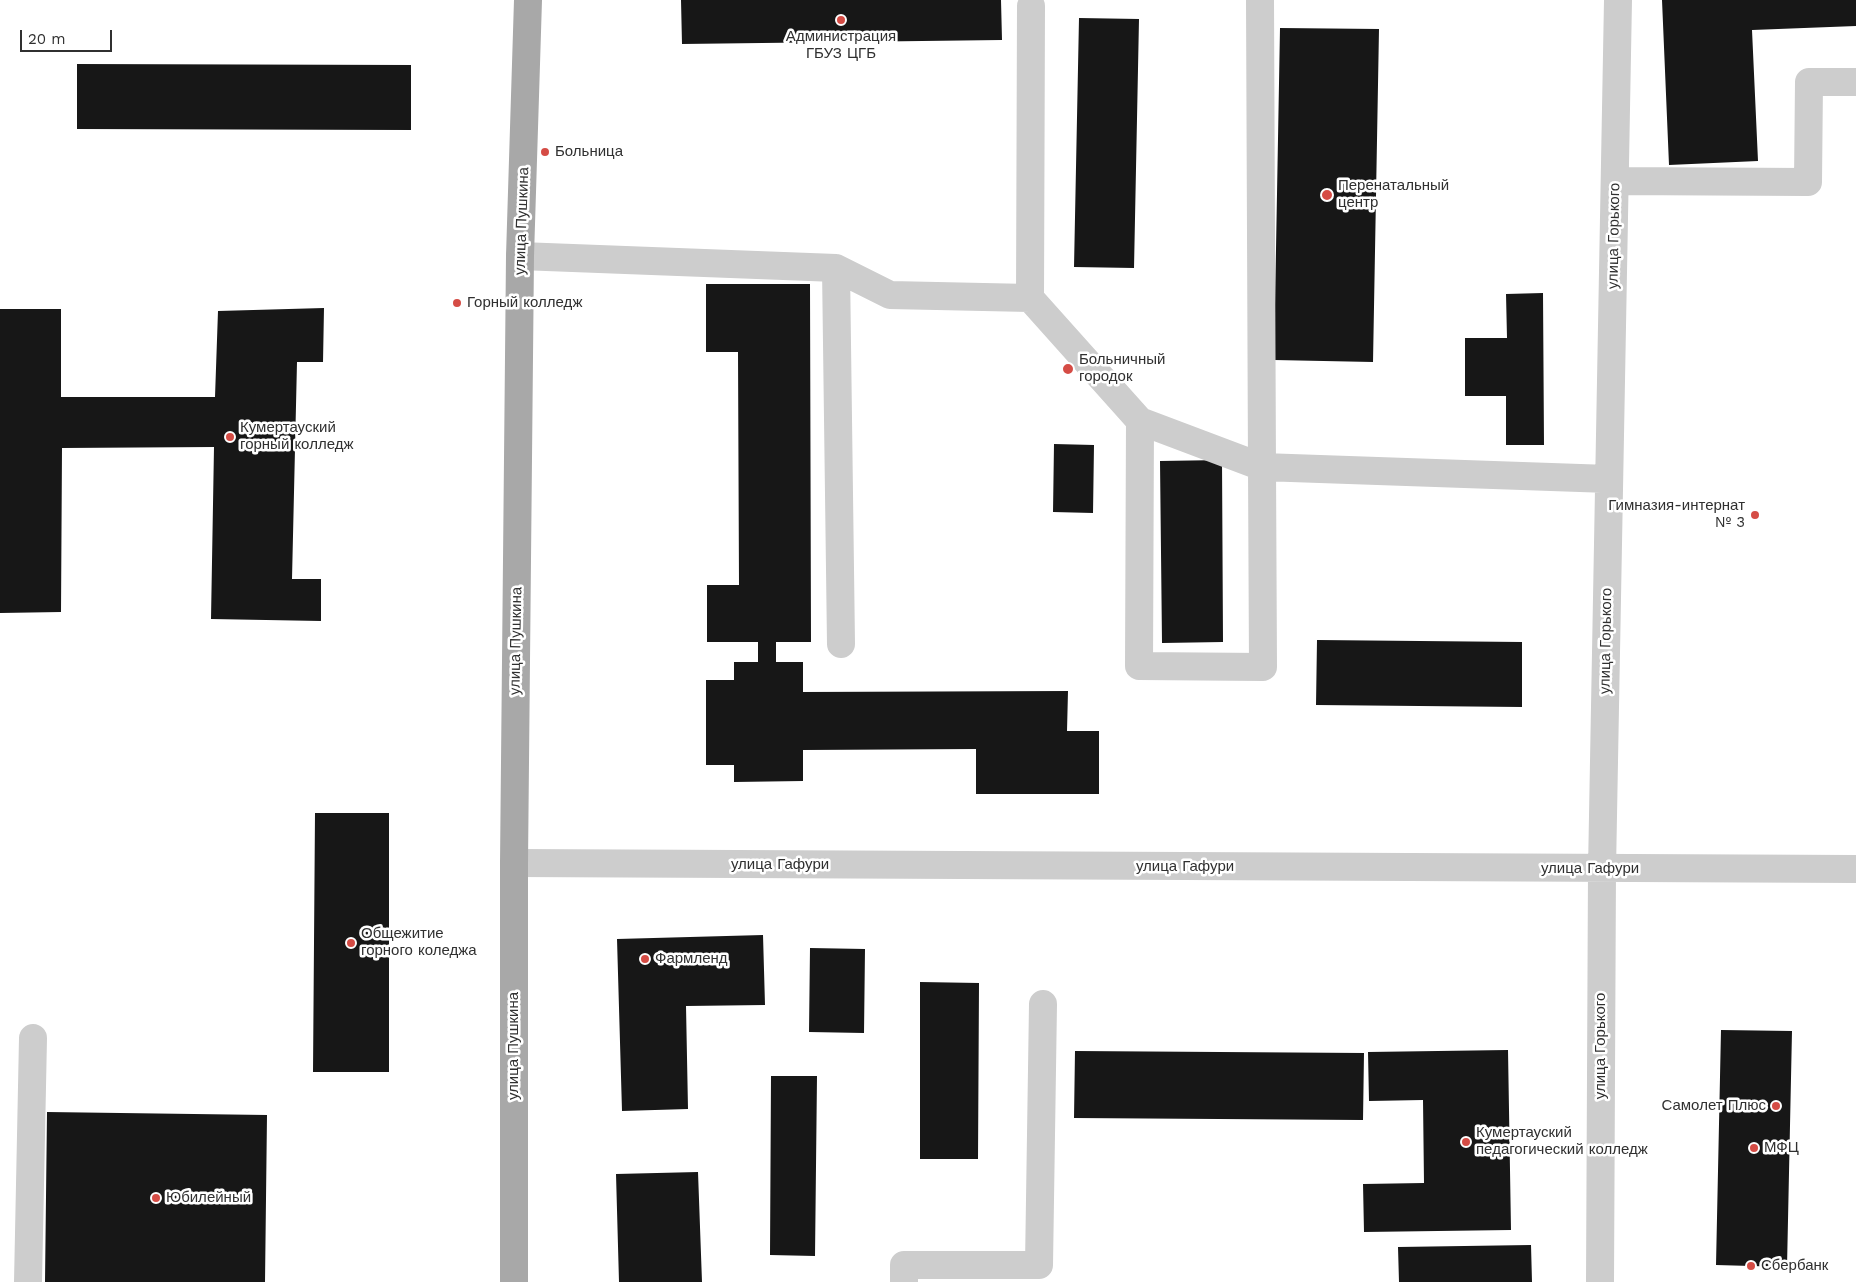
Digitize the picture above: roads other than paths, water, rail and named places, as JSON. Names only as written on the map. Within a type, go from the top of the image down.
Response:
[{"type":"main road","name":"улица Пушкина","points":[[514,1282],[514,863],[520,256],[528,0]]},
{"type":"street","points":[[1140,421],[1139,666],[1263,667],[1260,0]]},
{"type":"street","name":"улица Горького","points":[[1600,1282],[1602,870],[1618,0]]},
{"type":"street","points":[[1031,6],[1030,298],[1140,421],[1262,466],[1609,479]]},
{"type":"street","points":[[1615,181],[1808,182],[1809,82],[1856,82]]},
{"type":"street","points":[[520,256],[836,268],[890,295],[1030,298]]},
{"type":"street","points":[[836,268],[841,644]]},
{"type":"street","name":"улица Гафури","points":[[514,863],[1856,870]]},
{"type":"street","points":[[904,1282],[904,1265],[1039,1265],[1043,1004]]},
{"type":"street","points":[[28,1282],[33,1038]]},
{"type":"place","name":"Администрация ГБУЗ ЦГБ","points":[[841,20]]},
{"type":"place","name":"Больница","points":[[545,152]]},
{"type":"place","name":"Перенатальный центр","points":[[1327,195]]},
{"type":"place","name":"Горный колледж","points":[[457,303]]},
{"type":"place","name":"Больничный городок","points":[[1068,369]]},
{"type":"place","name":"Кумертауский горный колледж","points":[[230,437]]},
{"type":"place","name":"Гимназия-интернат № 3","points":[[1755,515]]},
{"type":"place","name":"Общежитие горного коледжа","points":[[351,943]]},
{"type":"place","name":"Фармленд","points":[[645,959]]},
{"type":"place","name":"Самолет Плюс","points":[[1776,1106]]},
{"type":"place","name":"Кумертауский педагогический колледж","points":[[1466,1142]]},
{"type":"place","name":"МФЦ","points":[[1754,1148]]},
{"type":"place","name":"Юбилейный","points":[[156,1198]]},
{"type":"place","name":"Сбербанк","points":[[1751,1266]]}]
